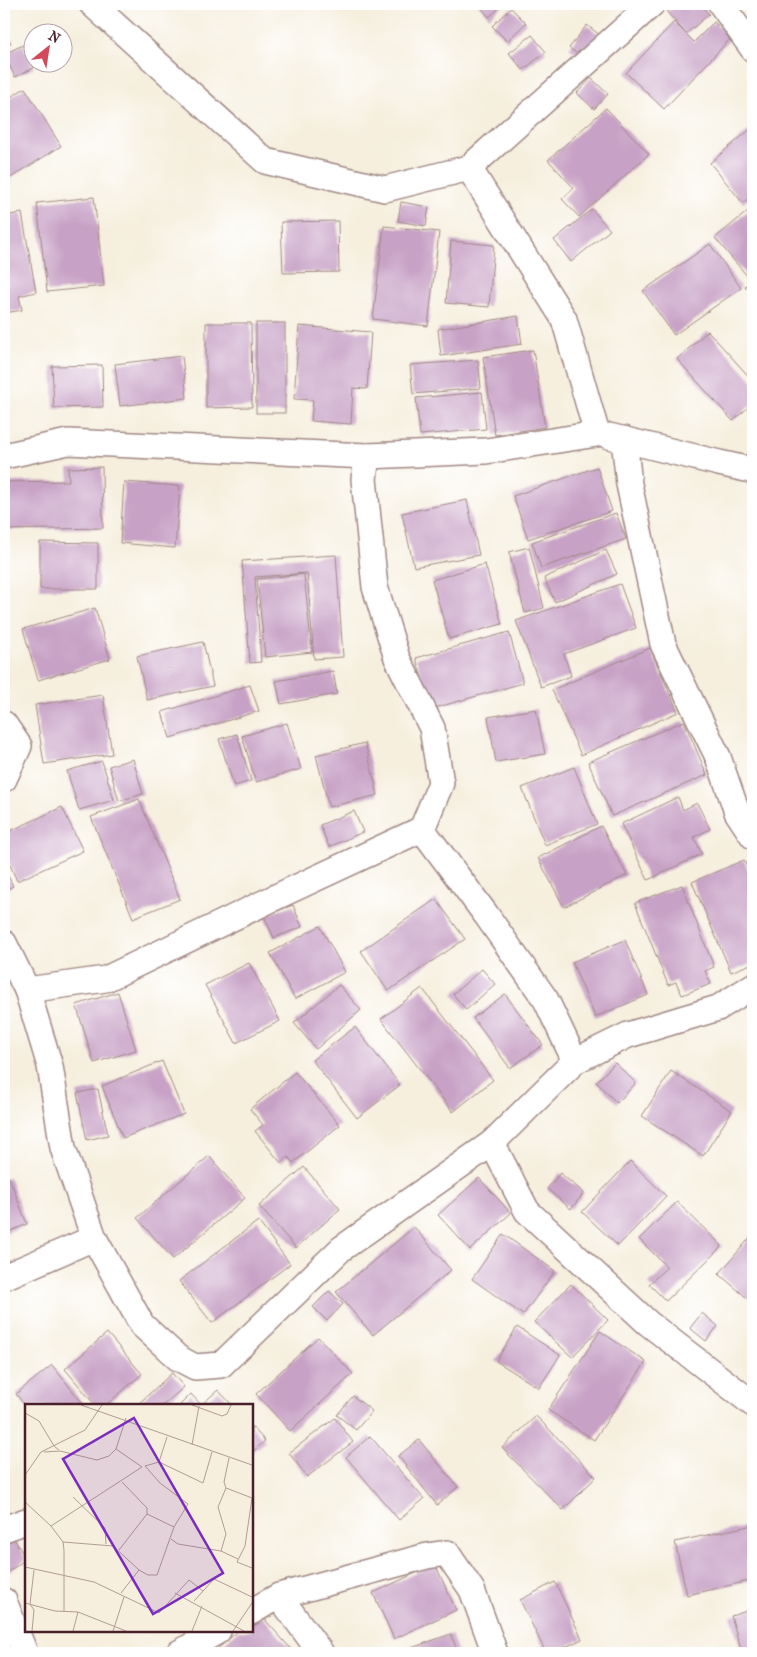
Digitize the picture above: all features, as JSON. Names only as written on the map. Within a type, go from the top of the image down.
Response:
[{"type":"street","points":[[92,4],[266,161],[385,189],[469,168],[652,4]]},
{"type":"street","points":[[721,4],[753,49]]},
{"type":"street","points":[[469,168],[564,319],[597,434]]},
{"type":"street","points":[[4,456],[68,442],[367,456],[486,451],[597,434],[752,471]]},
{"type":"street","points":[[624,439],[630,484],[663,644],[718,757],[737,812],[753,836]]},
{"type":"street","points":[[27,990],[106,979],[422,829],[441,784],[432,728],[397,658],[375,587],[364,479],[367,456]]},
{"type":"street","points":[[4,724],[19,746],[4,780]]},
{"type":"street","points":[[422,829],[487,916],[546,1000],[575,1061]]},
{"type":"street","points":[[4,943],[27,990],[50,1066],[63,1148],[94,1238],[142,1325],[178,1358],[196,1367],[221,1365],[341,1249],[492,1142],[575,1061],[628,1035],[718,1008],[753,986]]},
{"type":"street","points":[[492,1142],[527,1211],[648,1323],[753,1404]]},
{"type":"street","points":[[4,1277],[94,1238]]},
{"type":"street","points":[[4,1529],[25,1521]]},
{"type":"street","points":[[252,1611],[279,1596],[447,1552],[472,1590],[495,1653]]},
{"type":"street","points":[[279,1596],[321,1653]]},
{"type":"street","points":[[4,1601],[25,1653]]},
{"type":"street","points":[[179,1653],[216,1632]]},
{"type":"building","points":[[478,4],[504,4],[489,17]]},
{"type":"building","points":[[677,4],[700,4],[709,14],[686,34],[667,12]]},
{"type":"building","points":[[511,8],[526,23],[507,41],[492,26]]},
{"type":"building","points":[[674,22],[694,42],[714,22],[731,38],[664,109],[626,73]]},
{"type":"building","points":[[587,25],[601,36],[583,58],[569,48]]},
{"type":"building","points":[[4,29],[11,43],[4,46]]},
{"type":"building","points":[[532,35],[546,52],[523,70],[509,53]]},
{"type":"building","points":[[22,45],[22,72],[26,72],[15,77],[4,54]]},
{"type":"building","points":[[591,78],[608,94],[594,109],[577,93]]},
{"type":"building","points":[[25,88],[61,146],[4,182],[4,101]]},
{"type":"building","points":[[606,108],[649,154],[579,217],[562,199],[574,188],[548,160]]},
{"type":"building","points":[[753,127],[753,195],[743,203],[710,163]]},
{"type":"building","points":[[94,197],[104,286],[47,292],[37,203]]},
{"type":"building","points":[[401,202],[429,207],[426,226],[398,221]]},
{"type":"building","points":[[753,207],[753,273],[748,277],[715,238]]},
{"type":"building","points":[[592,209],[610,230],[571,262],[554,240]]},
{"type":"building","points":[[22,213],[36,292],[19,296],[22,310],[5,313],[4,216]]},
{"type":"building","points":[[338,221],[339,272],[283,273],[281,222]]},
{"type":"building","points":[[384,226],[439,232],[428,326],[373,319]]},
{"type":"building","points":[[451,241],[494,245],[489,307],[446,303]]},
{"type":"building","points":[[710,244],[741,288],[674,335],[643,291]]},
{"type":"building","points":[[753,280],[753,297],[745,286]]},
{"type":"building","points":[[518,316],[522,344],[441,356],[438,329]]},
{"type":"building","points":[[206,323],[251,323],[252,407],[206,408]]},
{"type":"building","points":[[256,323],[285,323],[285,413],[256,413]]},
{"type":"building","points":[[299,326],[371,332],[367,389],[353,388],[351,424],[311,421],[313,400],[294,399]]},
{"type":"building","points":[[708,331],[753,381],[753,403],[733,421],[677,359]]},
{"type":"building","points":[[533,350],[545,427],[495,435],[483,357]]},
{"type":"building","points":[[182,356],[187,398],[120,406],[115,364]]},
{"type":"building","points":[[478,360],[481,388],[413,394],[410,365]]},
{"type":"building","points":[[102,365],[103,407],[54,408],[52,366]]},
{"type":"building","points":[[482,392],[486,429],[420,435],[416,398]]},
{"type":"building","points":[[102,467],[103,528],[4,530],[4,482],[69,481],[68,468]]},
{"type":"building","points":[[597,467],[612,511],[528,539],[513,496]]},
{"type":"building","points":[[124,482],[180,486],[175,548],[120,543]]},
{"type":"building","points":[[467,500],[479,555],[414,567],[402,513]]},
{"type":"building","points":[[616,513],[626,539],[541,568],[532,542]]},
{"type":"building","points":[[40,542],[98,543],[98,589],[40,589]]},
{"type":"building","points":[[529,547],[544,608],[525,613],[509,552]]},
{"type":"building","points":[[606,550],[617,574],[555,602],[544,578]]},
{"type":"building","points":[[336,555],[343,657],[314,659],[307,573],[255,577],[261,662],[250,663],[242,561]]},
{"type":"building","points":[[485,564],[502,624],[449,639],[432,580]]},
{"type":"building","points":[[304,574],[312,652],[265,657],[257,579]]},
{"type":"building","points":[[620,584],[636,628],[564,654],[571,676],[541,687],[516,621]]},
{"type":"building","points":[[95,608],[110,659],[38,680],[23,629]]},
{"type":"building","points":[[509,632],[523,683],[431,709],[416,658]]},
{"type":"building","points":[[203,642],[213,686],[147,700],[137,656]]},
{"type":"building","points":[[650,648],[678,712],[581,755],[552,690]]},
{"type":"building","points":[[333,671],[337,694],[281,704],[276,681]]},
{"type":"building","points":[[250,685],[259,711],[170,738],[162,712]]},
{"type":"building","points":[[103,695],[112,754],[44,764],[35,705]]},
{"type":"building","points":[[536,709],[545,754],[496,762],[488,717]]},
{"type":"building","points":[[684,721],[707,775],[612,816],[588,762]]},
{"type":"building","points":[[287,723],[301,769],[256,782],[242,736]]},
{"type":"building","points":[[237,734],[251,781],[234,786],[219,739]]},
{"type":"building","points":[[365,743],[378,795],[329,807],[316,755]]},
{"type":"building","points":[[133,759],[143,794],[119,801],[109,766]]},
{"type":"building","points":[[102,761],[114,800],[79,810],[67,771]]},
{"type":"building","points":[[574,767],[597,824],[545,845],[522,788]]},
{"type":"building","points":[[678,797],[683,810],[697,803],[710,829],[694,837],[702,854],[648,880],[621,824]]},
{"type":"building","points":[[139,799],[180,899],[133,918],[91,817]]},
{"type":"building","points":[[62,807],[83,851],[17,881],[4,851],[4,834]]},
{"type":"building","points":[[354,811],[363,832],[329,847],[320,825]]},
{"type":"building","points":[[601,826],[627,875],[564,907],[538,858]]},
{"type":"building","points":[[744,860],[753,881],[753,963],[731,972],[692,882]]},
{"type":"building","points":[[4,868],[13,886],[4,891]]},
{"type":"building","points":[[682,885],[714,967],[705,971],[711,984],[682,995],[676,982],[668,985],[635,903]]},
{"type":"building","points":[[436,899],[465,939],[388,991],[361,951]]},
{"type":"building","points":[[293,905],[302,927],[274,938],[264,916]]},
{"type":"building","points":[[320,926],[345,972],[295,999],[270,953]]},
{"type":"building","points":[[625,940],[648,995],[595,1017],[572,962]]},
{"type":"building","points":[[249,963],[280,1021],[236,1043],[205,985]]},
{"type":"building","points":[[482,969],[495,984],[466,1010],[453,994]]},
{"type":"building","points":[[339,985],[361,1010],[316,1049],[294,1023]]},
{"type":"building","points":[[422,988],[493,1080],[453,1112],[381,1019]]},
{"type":"building","points":[[118,992],[136,1050],[94,1063],[76,1005]]},
{"type":"building","points":[[505,994],[543,1045],[510,1068],[473,1018]]},
{"type":"building","points":[[355,1027],[400,1085],[357,1118],[312,1060]]},
{"type":"building","points":[[162,1061],[184,1114],[123,1138],[102,1086]]},
{"type":"building","points":[[615,1063],[636,1083],[617,1103],[596,1082]]},
{"type":"building","points":[[671,1071],[732,1111],[703,1156],[642,1116]]},
{"type":"building","points":[[295,1072],[340,1125],[293,1163],[288,1157],[281,1163],[255,1131],[263,1125],[250,1109]]},
{"type":"building","points":[[98,1089],[108,1135],[87,1140],[77,1093]]},
{"type":"building","points":[[209,1156],[245,1198],[173,1259],[137,1218]]},
{"type":"building","points":[[630,1161],[666,1196],[618,1246],[582,1212]]},
{"type":"building","points":[[304,1167],[340,1209],[296,1248],[259,1206]]},
{"type":"building","points":[[560,1173],[584,1193],[571,1209],[547,1189]]},
{"type":"building","points":[[9,1177],[27,1224],[4,1234],[4,1179]]},
{"type":"building","points":[[479,1178],[511,1213],[470,1250],[438,1215]]},
{"type":"building","points":[[677,1202],[722,1246],[666,1301],[649,1284],[667,1267],[639,1239]]},
{"type":"building","points":[[258,1221],[290,1264],[212,1323],[179,1281]]},
{"type":"building","points":[[414,1227],[451,1270],[373,1335],[336,1292]]},
{"type":"building","points":[[503,1234],[555,1271],[523,1315],[472,1279]]},
{"type":"building","points":[[753,1234],[753,1303],[719,1274]]},
{"type":"building","points":[[571,1284],[608,1320],[572,1357],[534,1322]]},
{"type":"building","points":[[329,1291],[343,1304],[327,1321],[313,1307]]},
{"type":"building","points":[[702,1313],[718,1326],[706,1341],[690,1328]]},
{"type":"building","points":[[517,1327],[560,1355],[539,1388],[496,1361]]},
{"type":"building","points":[[600,1331],[646,1362],[594,1440],[548,1410]]},
{"type":"building","points":[[107,1333],[142,1374],[107,1404],[94,1404],[65,1369]]},
{"type":"building","points":[[318,1337],[353,1374],[290,1431],[256,1394]]},
{"type":"building","points":[[52,1365],[83,1404],[25,1404],[25,1406],[16,1394]]},
{"type":"building","points":[[172,1373],[184,1387],[164,1404],[138,1404]]},
{"type":"building","points":[[218,1390],[231,1404],[202,1404]]},
{"type":"building","points":[[191,1394],[200,1404],[181,1404]]},
{"type":"building","points":[[353,1396],[372,1411],[356,1430],[337,1415]]},
{"type":"building","points":[[536,1416],[596,1477],[563,1510],[502,1448]]},
{"type":"building","points":[[335,1418],[353,1442],[307,1477],[289,1453]]},
{"type":"building","points":[[252,1427],[265,1441],[252,1452]]},
{"type":"building","points":[[370,1436],[424,1499],[399,1520],[346,1457]]},
{"type":"building","points":[[419,1440],[458,1487],[437,1505],[398,1456]]},
{"type":"building","points":[[753,1525],[753,1580],[687,1595],[675,1542]]},
{"type":"building","points":[[13,1537],[25,1557],[25,1560],[5,1574],[4,1544]]},
{"type":"building","points":[[435,1564],[456,1610],[394,1639],[373,1593]]},
{"type":"building","points":[[555,1582],[582,1639],[553,1653],[546,1653],[520,1600]]},
{"type":"building","points":[[753,1609],[753,1653],[742,1653],[731,1616]]},
{"type":"building","points":[[259,1613],[292,1650],[289,1653],[213,1653],[237,1632],[252,1632],[252,1618]]},
{"type":"building","points":[[451,1634],[458,1653],[397,1653]]}]
